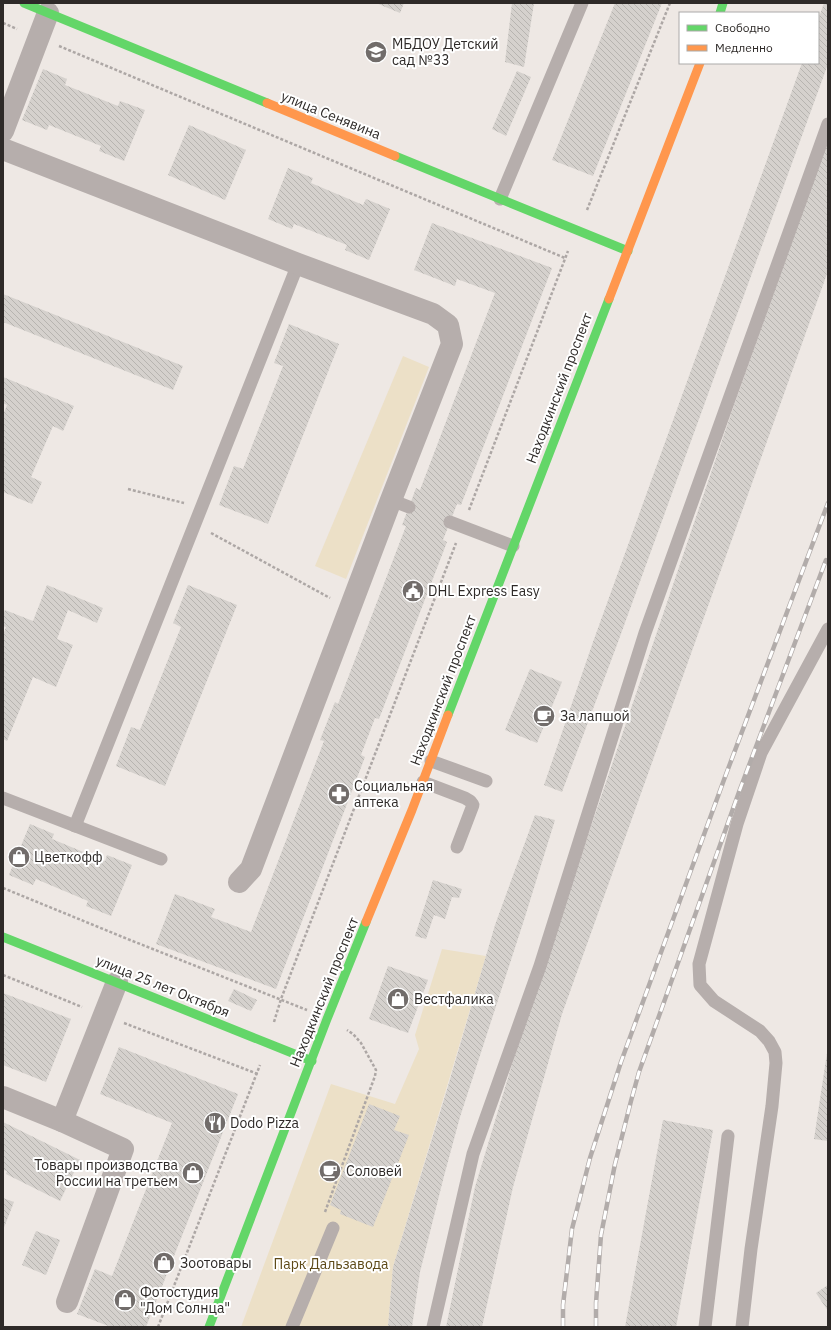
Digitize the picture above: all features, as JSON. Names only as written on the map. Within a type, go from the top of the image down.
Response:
[{"type":"main road","name":"улица Сенявина","points":[[24,3],[628,251]]},
{"type":"main road","name":"Находкинский проспект","points":[[209,1327],[328,1019],[423,782],[700,64]]},
{"type":"main road","name":"улица 25 лет Октября","points":[[3,937],[312,1061]]},
{"type":"street","points":[[3,131],[48,13]]},
{"type":"street","points":[[3,149],[298,264],[433,314],[448,324],[452,344],[400,504],[349,609],[251,869],[239,882]]},
{"type":"street","points":[[62,1121],[116,982]]},
{"type":"street","points":[[3,1097],[62,1121],[124,1149],[68,1302]]},
{"type":"lane","points":[[500,199],[582,3]]},
{"type":"lane","points":[[433,1327],[473,1154],[540,966],[645,633],[828,124]]},
{"type":"lane","points":[[76,826],[298,264]]},
{"type":"lane","points":[[450,522],[513,546]]},
{"type":"lane","points":[[742,1327],[751,1249],[772,1106],[776,1063],[774,1052],[769,1041],[760,1031],[714,1001],[700,985],[699,964],[737,824],[761,753],[828,629]]},
{"type":"lane","points":[[431,760],[486,781]]},
{"type":"lane","points":[[423,782],[466,798],[473,806],[457,847]]},
{"type":"lane","points":[[3,798],[161,860]]},
{"type":"lane","points":[[705,1327],[728,1136]]},
{"type":"lane","points":[[292,1327],[333,1228]]},
{"type":"path","points":[[158,1327],[258,1074],[280,999],[565,258],[596,188],[670,3]]},
{"type":"path","points":[[3,23],[565,258]]},
{"type":"path","points":[[128,489],[202,507]]},
{"type":"path","points":[[195,524],[349,609]]},
{"type":"path","points":[[3,888],[328,1019],[343,1026],[353,1034],[376,1070],[324,1212],[325,1219],[333,1228]]},
{"type":"path","points":[[3,975],[258,1074]]},
{"type":"green space","points":[[403,356],[429,367],[346,579],[315,566]]},
{"type":"green space","name":"Парк Дальзавода","points":[[442,949],[486,956],[393,1267],[388,1327],[241,1327],[331,1084],[395,1104],[419,1049],[415,1035]]},
{"type":"building","points":[[376,3],[404,3],[400,13]]},
{"type":"building","points":[[512,3],[534,3],[524,67],[505,62]]},
{"type":"building","points":[[615,3],[662,3],[593,176],[552,160]]},
{"type":"building","points":[[824,3],[828,3],[828,64],[562,792],[544,785],[593,642],[802,64],[819,64],[819,17]]},
{"type":"building","points":[[43,69],[67,79],[65,85],[118,106],[120,101],[145,110],[124,161],[99,151],[101,146],[49,125],[47,130],[22,120]]},
{"type":"building","points":[[517,71],[531,77],[506,136],[492,129]]},
{"type":"building","points":[[189,125],[246,150],[225,200],[168,175]]},
{"type":"building","points":[[828,140],[828,271],[562,1014],[513,1187],[482,1327],[446,1327],[475,1187],[527,1015],[732,411]]},
{"type":"building","points":[[288,168],[313,178],[311,183],[363,205],[366,199],[390,209],[369,260],[345,250],[347,245],[294,224],[292,229],[268,219]]},
{"type":"building","points":[[432,223],[552,268],[461,505],[457,504],[443,540],[447,542],[379,719],[375,718],[361,755],[365,757],[276,989],[156,944],[175,894],[215,909],[211,917],[251,932],[324,741],[320,740],[335,702],[338,704],[406,526],[402,525],[416,488],[420,490],[495,293],[457,279],[455,286],[414,270]]},
{"type":"building","points":[[3,294],[183,366],[173,390],[3,322]]},
{"type":"building","points":[[289,324],[339,344],[268,524],[219,505],[234,466],[243,469],[283,366],[274,363]]},
{"type":"building","points":[[3,377],[74,406],[63,431],[53,426],[31,477],[42,482],[32,504],[3,492],[3,415],[7,405],[3,403]]},
{"type":"building","points":[[47,585],[103,608],[97,623],[68,610],[57,639],[73,645],[56,687],[33,677],[7,741],[3,739],[3,635],[6,627],[3,626],[3,614],[5,610],[33,621]]},
{"type":"building","points":[[188,585],[237,605],[165,786],[116,766],[131,727],[140,730],[181,627],[173,623]]},
{"type":"building","points":[[530,669],[562,682],[537,743],[505,730]]},
{"type":"building","points":[[535,815],[555,820],[460,1117],[420,1272],[412,1327],[388,1327],[393,1267],[495,925]]},
{"type":"building","points":[[30,824],[54,834],[52,839],[105,861],[107,855],[132,865],[111,916],[86,906],[88,901],[36,879],[33,885],[9,875]]},
{"type":"building","points":[[433,880],[462,889],[459,898],[452,897],[445,919],[434,915],[426,939],[415,936]]},
{"type":"building","name":"Вестфалика","points":[[388,966],[428,980],[408,1033],[369,1019]]},
{"type":"building","points":[[234,989],[257,1000],[251,1011],[228,1001]]},
{"type":"building","points":[[3,993],[71,1019],[46,1082],[3,1065]]},
{"type":"building","points":[[119,1047],[238,1094],[146,1327],[111,1327],[77,1314],[95,1269],[112,1276],[172,1123],[100,1094]]},
{"type":"building","points":[[828,1053],[828,1141],[814,1139]]},
{"type":"building","points":[[369,1104],[400,1116],[394,1130],[409,1135],[373,1227],[340,1214],[341,1210],[330,1205]]},
{"type":"building","points":[[663,1120],[713,1130],[676,1327],[625,1327]]},
{"type":"building","points":[[3,1122],[80,1160],[60,1201],[6,1174],[7,1171],[3,1170]]},
{"type":"building","points":[[3,1198],[14,1202],[3,1230]]},
{"type":"building","points":[[36,1231],[60,1240],[46,1275],[22,1265]]},
{"type":"building","points":[[828,1285],[828,1311],[816,1293]]},
{"type":"railway","points":[[563,1327],[563,1305],[572,1229],[590,1158],[621,1062],[725,777],[828,503]]},
{"type":"railway","points":[[596,1327],[596,1303],[601,1235],[615,1164],[639,1072],[739,792],[826,560]]},
{"type":"traffic: fast","points":[[24,3],[267,103]]},
{"type":"traffic: fast","points":[[720,12],[723,3]]},
{"type":"traffic: fast","points":[[395,156],[628,251]]},
{"type":"traffic: fast","points":[[448,715],[609,299]]},
{"type":"traffic: fast","points":[[209,1327],[327,1019],[366,922]]},
{"type":"traffic: fast","points":[[3,937],[312,1061]]},
{"type":"traffic: slow","points":[[609,299],[700,64]]},
{"type":"traffic: slow","points":[[267,103],[395,156]]},
{"type":"traffic: slow","points":[[366,922],[412,810],[448,715]]},
{"type":"place","name":"МБДОУ Детский сад №33","points":[[376,52]]},
{"type":"place","name":"DHL Express Easy","points":[[413,591]]},
{"type":"place","name":"За лапшой","points":[[544,716]]},
{"type":"place","name":"Социальная аптека","points":[[339,794]]},
{"type":"place","name":"Цветкофф","points":[[19,857]]},
{"type":"place","name":"Вестфалика","points":[[398,999]]},
{"type":"place","name":"Dodo Pizza","points":[[215,1123]]},
{"type":"place","name":"Соловей","points":[[330,1171]]},
{"type":"place","name":"Товары производства России на третьем","points":[[193,1173]]},
{"type":"place","name":"Зоотовары","points":[[164,1263]]},
{"type":"place","name":"Фотостудия \"Дом Солнца\"","points":[[125,1300]]}]
